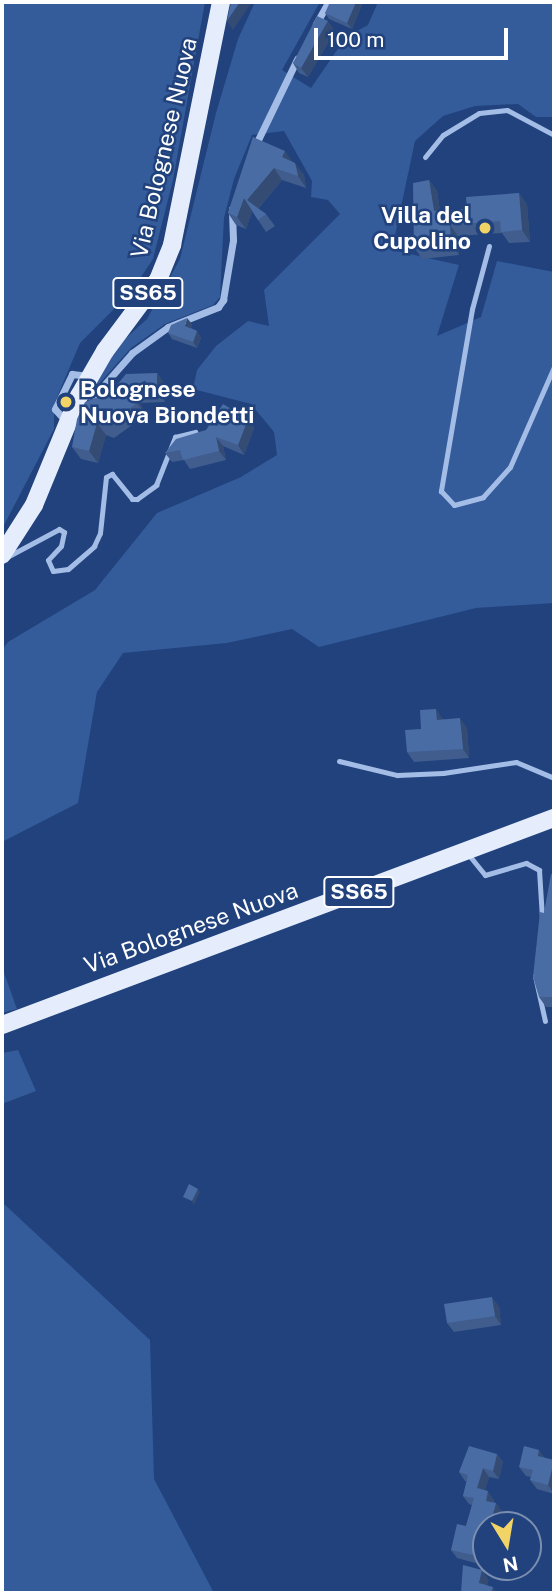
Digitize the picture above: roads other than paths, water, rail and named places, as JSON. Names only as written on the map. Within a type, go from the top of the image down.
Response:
[{"type":"main road","name":"Via Bolognese Nuova","points":[[2,556],[34,505],[89,376],[158,280],[172,245],[221,2]]},
{"type":"main road","name":"Via Bolognese Nuova","points":[[2,1025],[554,818]]},
{"type":"street","points":[[309,36],[328,2]]},
{"type":"street","points":[[252,151],[303,47]]},
{"type":"street","points":[[79,396],[95,395],[132,353],[168,327],[218,307],[223,300],[236,196]]},
{"type":"street","points":[[67,423],[55,409],[72,374],[89,376]]},
{"type":"lane","points":[[425,157],[443,135],[479,113],[507,110],[554,135]]},
{"type":"lane","points":[[489,246],[472,309],[441,491],[454,505],[483,497],[510,467],[554,367]]},
{"type":"lane","points":[[2,556],[10,559],[59,529],[64,532],[61,546],[48,559],[53,571],[68,569],[94,546],[100,533],[106,477],[112,474],[132,499],[137,499],[156,485],[174,437],[195,432]]},
{"type":"lane","points":[[339,761],[397,775],[443,774],[516,762],[554,778]]},
{"type":"lane","points":[[467,851],[485,875],[527,863],[539,870],[544,903],[541,928]]},
{"type":"lane","points":[[536,966],[535,987],[545,1021]]},
{"type":"place","name":"Villa del Cupolino","points":[[485,228]]},
{"type":"place","name":"Bolognese Nuova Biondetti","points":[[66,402]]}]
